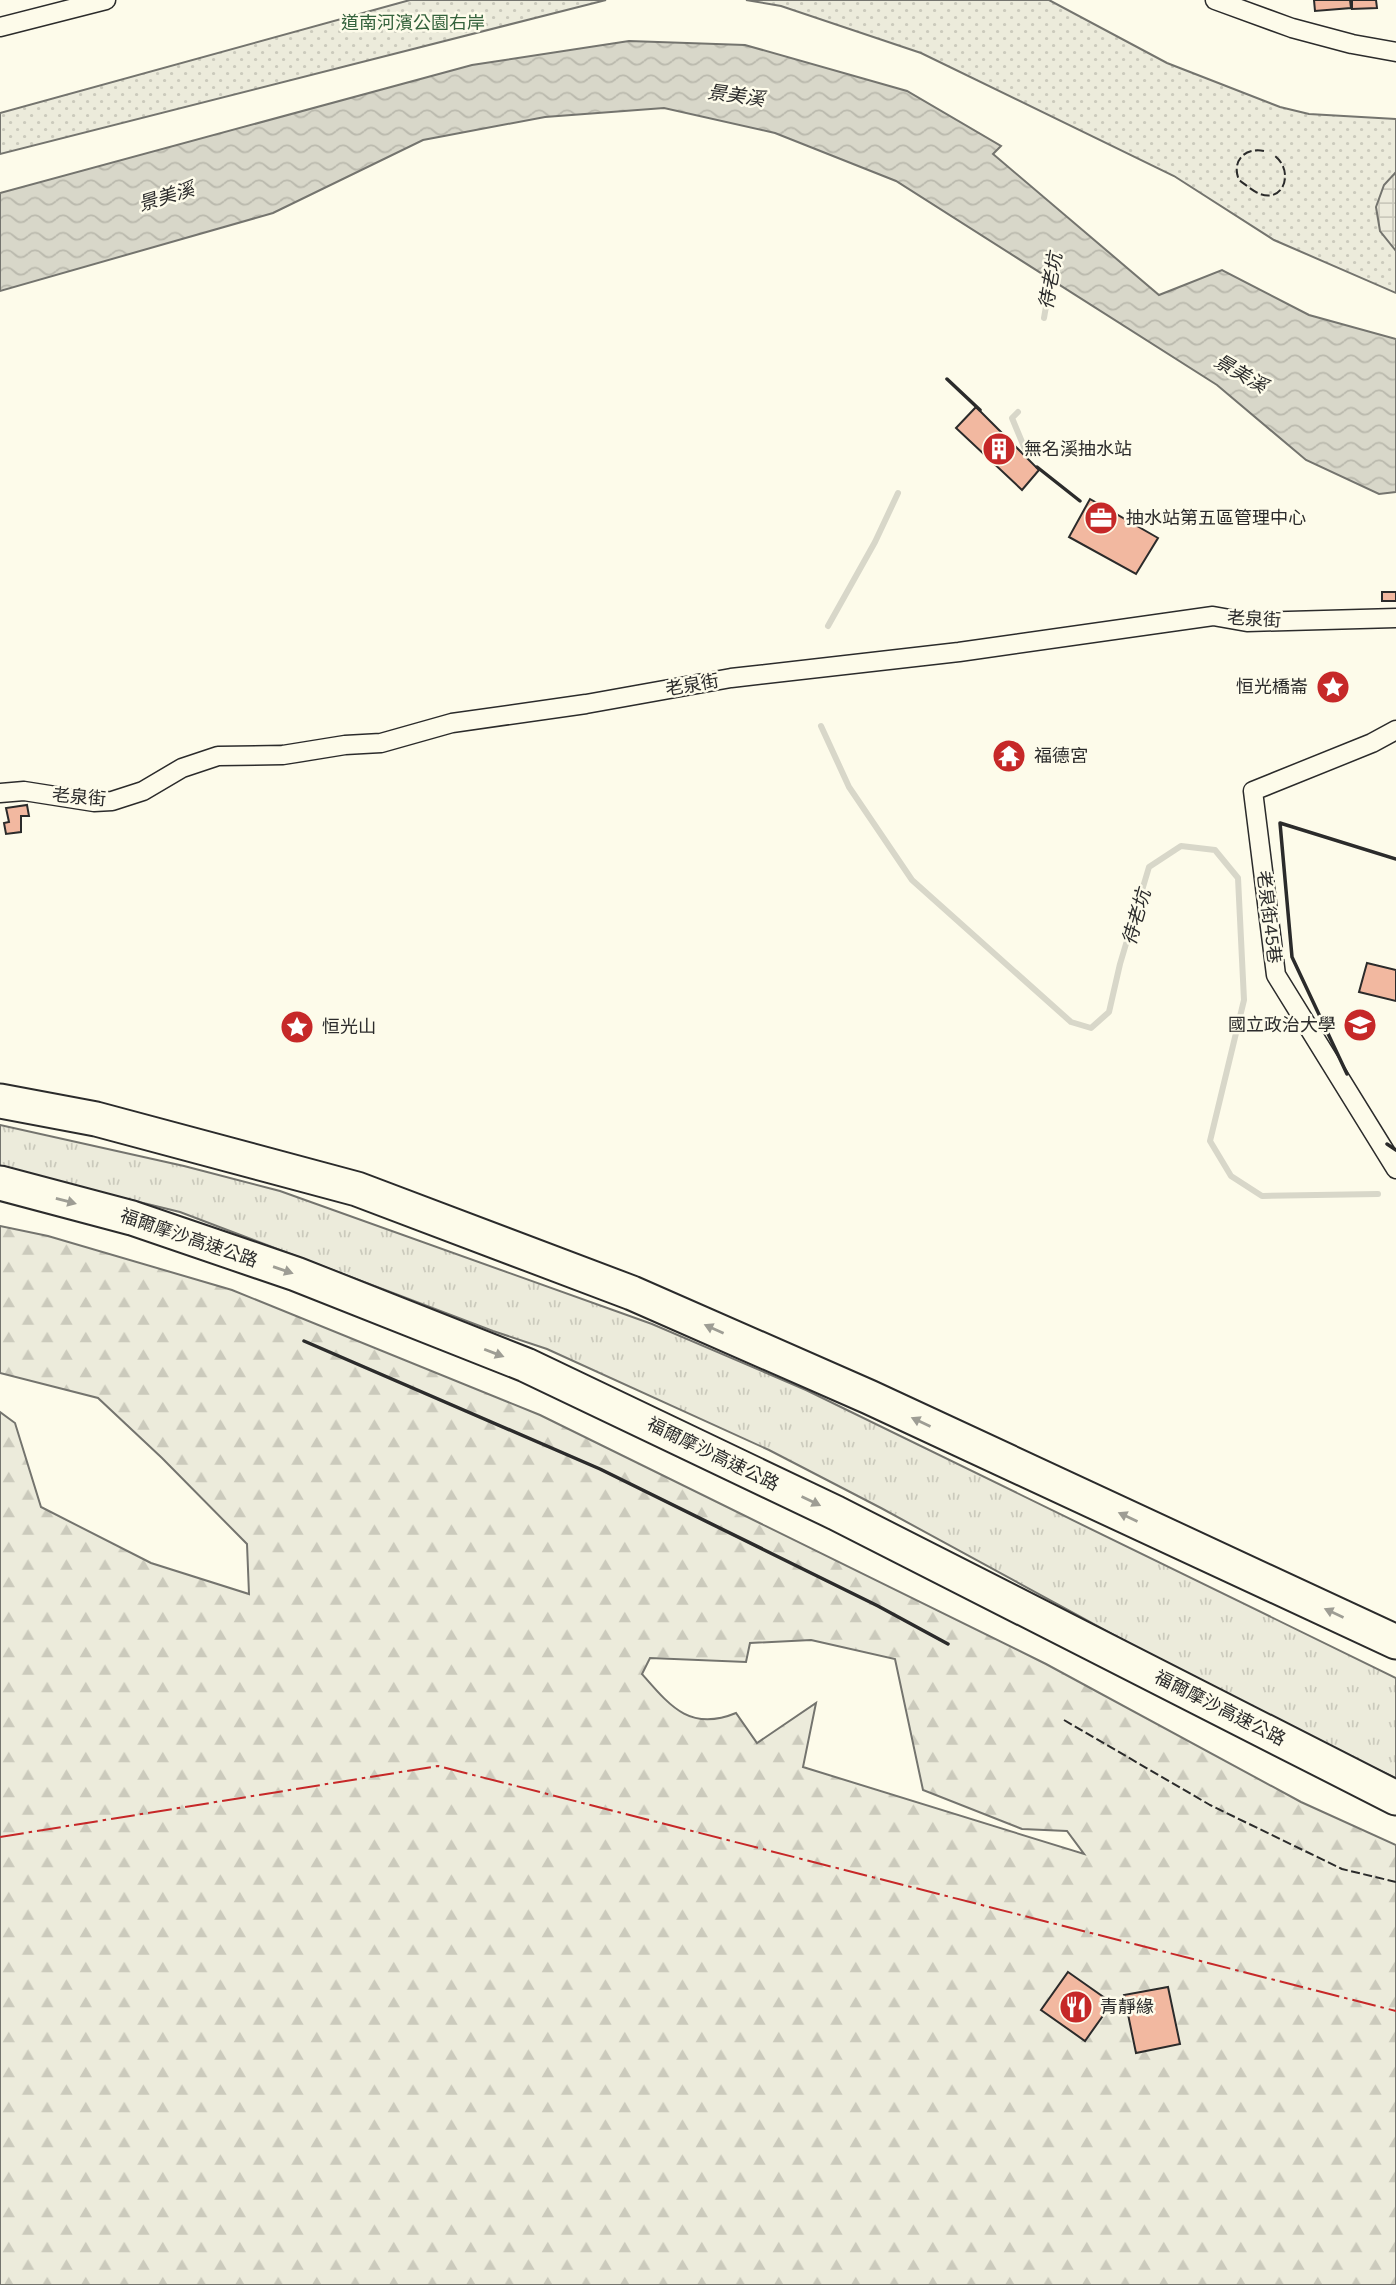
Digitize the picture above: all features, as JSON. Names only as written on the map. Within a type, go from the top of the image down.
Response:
[{"type":"highway","points":[[0,1101],[96,1119],[357,1189],[619,1288],[869,1397],[1396,1642]]},
{"type":"highway","name":"福爾摩沙高速公路","points":[[0,1183],[132,1218],[283,1270],[526,1365],[836,1513],[1396,1798]]},
{"type":"street","points":[[0,27],[106,0]]},
{"type":"street","points":[[1215,0],[1292,28],[1396,52]]},
{"type":"street","name":"老泉街","points":[[0,793],[24,791],[94,802],[112,801],[142,791],[182,768],[218,756],[272,756],[381,743],[452,723],[586,704],[731,678],[959,652],[1213,616],[1247,622],[1396,618]]},
{"type":"street","name":"老泉街45巷","points":[[1394,1168],[1276,975],[1253,791],[1372,743],[1396,730]]},
{"type":"green space","name":"道南河濱公園右岸","points":[[410,0],[606,0],[0,154],[0,113]]},
{"type":"green space","points":[[746,0],[1049,0],[1167,63],[1280,107],[1309,114],[1396,119],[1396,293],[1274,240],[1174,176],[921,53],[781,6]]},
{"type":"green space","points":[[0,1125],[184,1166],[280,1191],[652,1324],[806,1390],[1396,1678],[1396,1778],[1255,1712],[769,1450],[547,1349],[180,1212],[0,1168]]},
{"type":"green space","points":[[0,1226],[48,1236],[232,1290],[540,1415],[1046,1664],[1301,1802],[1396,1845],[1396,2285],[0,2285],[0,1412],[15,1423],[41,1507],[151,1563],[249,1594],[247,1544],[98,1398],[0,1373]],"holes":[[[811,1640],[895,1659],[923,1790],[1022,1829],[1067,1831],[1084,1854],[803,1767],[816,1703],[757,1743],[736,1713],[706,1719],[682,1713],[642,1674],[650,1658],[746,1662],[750,1643]]]},
{"type":"shaded area","points":[[1396,172],[1396,251],[1380,231],[1376,207],[1384,185]]},
{"type":"water","name":"景美溪","points":[[629,41],[745,45],[907,91],[1001,146],[993,154],[1159,295],[1222,270],[1309,315],[1396,339],[1396,492],[1379,494],[1306,460],[1217,385],[896,181],[775,133],[664,108],[545,117],[423,140],[273,213],[0,291],[0,193],[472,65]]},
{"type":"building","points":[[1314,0],[1350,0],[1351,8],[1315,11]]},
{"type":"building","points":[[1352,0],[1376,0],[1377,8],[1352,9]]},
{"type":"building","name":"無名溪抽水站","points":[[976,407],[1039,470],[1022,490],[956,428]]},
{"type":"building","name":"抽水站第五區管理中心","points":[[1090,499],[1158,538],[1136,574],[1069,537]]},
{"type":"building","points":[[1382,592],[1396,592],[1396,601],[1382,601]]},
{"type":"building","points":[[27,805],[29,816],[21,816],[21,832],[6,834],[4,823],[9,822],[6,808]]},
{"type":"building","points":[[1367,963],[1396,970],[1396,1001],[1359,992]]},
{"type":"building","name":"青靜緣","points":[[1068,1972],[1112,2003],[1085,2041],[1041,2010]]},
{"type":"building","points":[[1168,1987],[1180,2044],[1136,2053],[1124,1995]]},
{"type":"waterway","name":"待老坑","points":[[1044,318],[1052,272]]},
{"type":"waterway","name":"待老坑","points":[[1018,412],[1012,418],[1027,454]]},
{"type":"waterway","name":"待老坑","points":[[828,626],[875,542],[898,493]]},
{"type":"waterway","name":"待老坑","points":[[821,726],[849,787],[912,880],[1071,1022],[1091,1028],[1109,1012],[1120,964],[1149,867],[1181,846],[1215,850],[1238,878],[1244,1000],[1210,1141],[1231,1176],[1262,1196],[1378,1194]]},
{"type":"fence","points":[[1264,151],[1251,151],[1241,157],[1237,173],[1239,180],[1250,189],[1267,196],[1280,191],[1285,178],[1281,163],[1275,156]]},
{"type":"fence","points":[[1064,1720],[1210,1805],[1342,1869],[1396,1882]]},
{"type":"wall","points":[[947,379],[980,410]]},
{"type":"wall","points":[[1037,467],[1080,501]]},
{"type":"wall","points":[[1347,1074],[1292,957],[1280,823],[1396,859]]},
{"type":"wall","points":[[1387,1144],[1396,1150]]},
{"type":"wall","points":[[304,1341],[600,1469],[878,1606],[948,1644]]},
{"type":"power","points":[[0,1837],[438,1766],[1396,2011]]},
{"type":"place","name":"無名溪抽水站","points":[[999,449]]},
{"type":"place","name":"抽水站第五區管理中心","points":[[1101,518]]},
{"type":"place","name":"恒光橋崙","points":[[1333,687]]},
{"type":"place","name":"福德宮","points":[[1009,756]]},
{"type":"place","name":"國立政治大學","points":[[1360,1025]]},
{"type":"place","name":"恒光山","points":[[297,1027]]},
{"type":"place","name":"青靜緣","points":[[1076,2007]]}]
